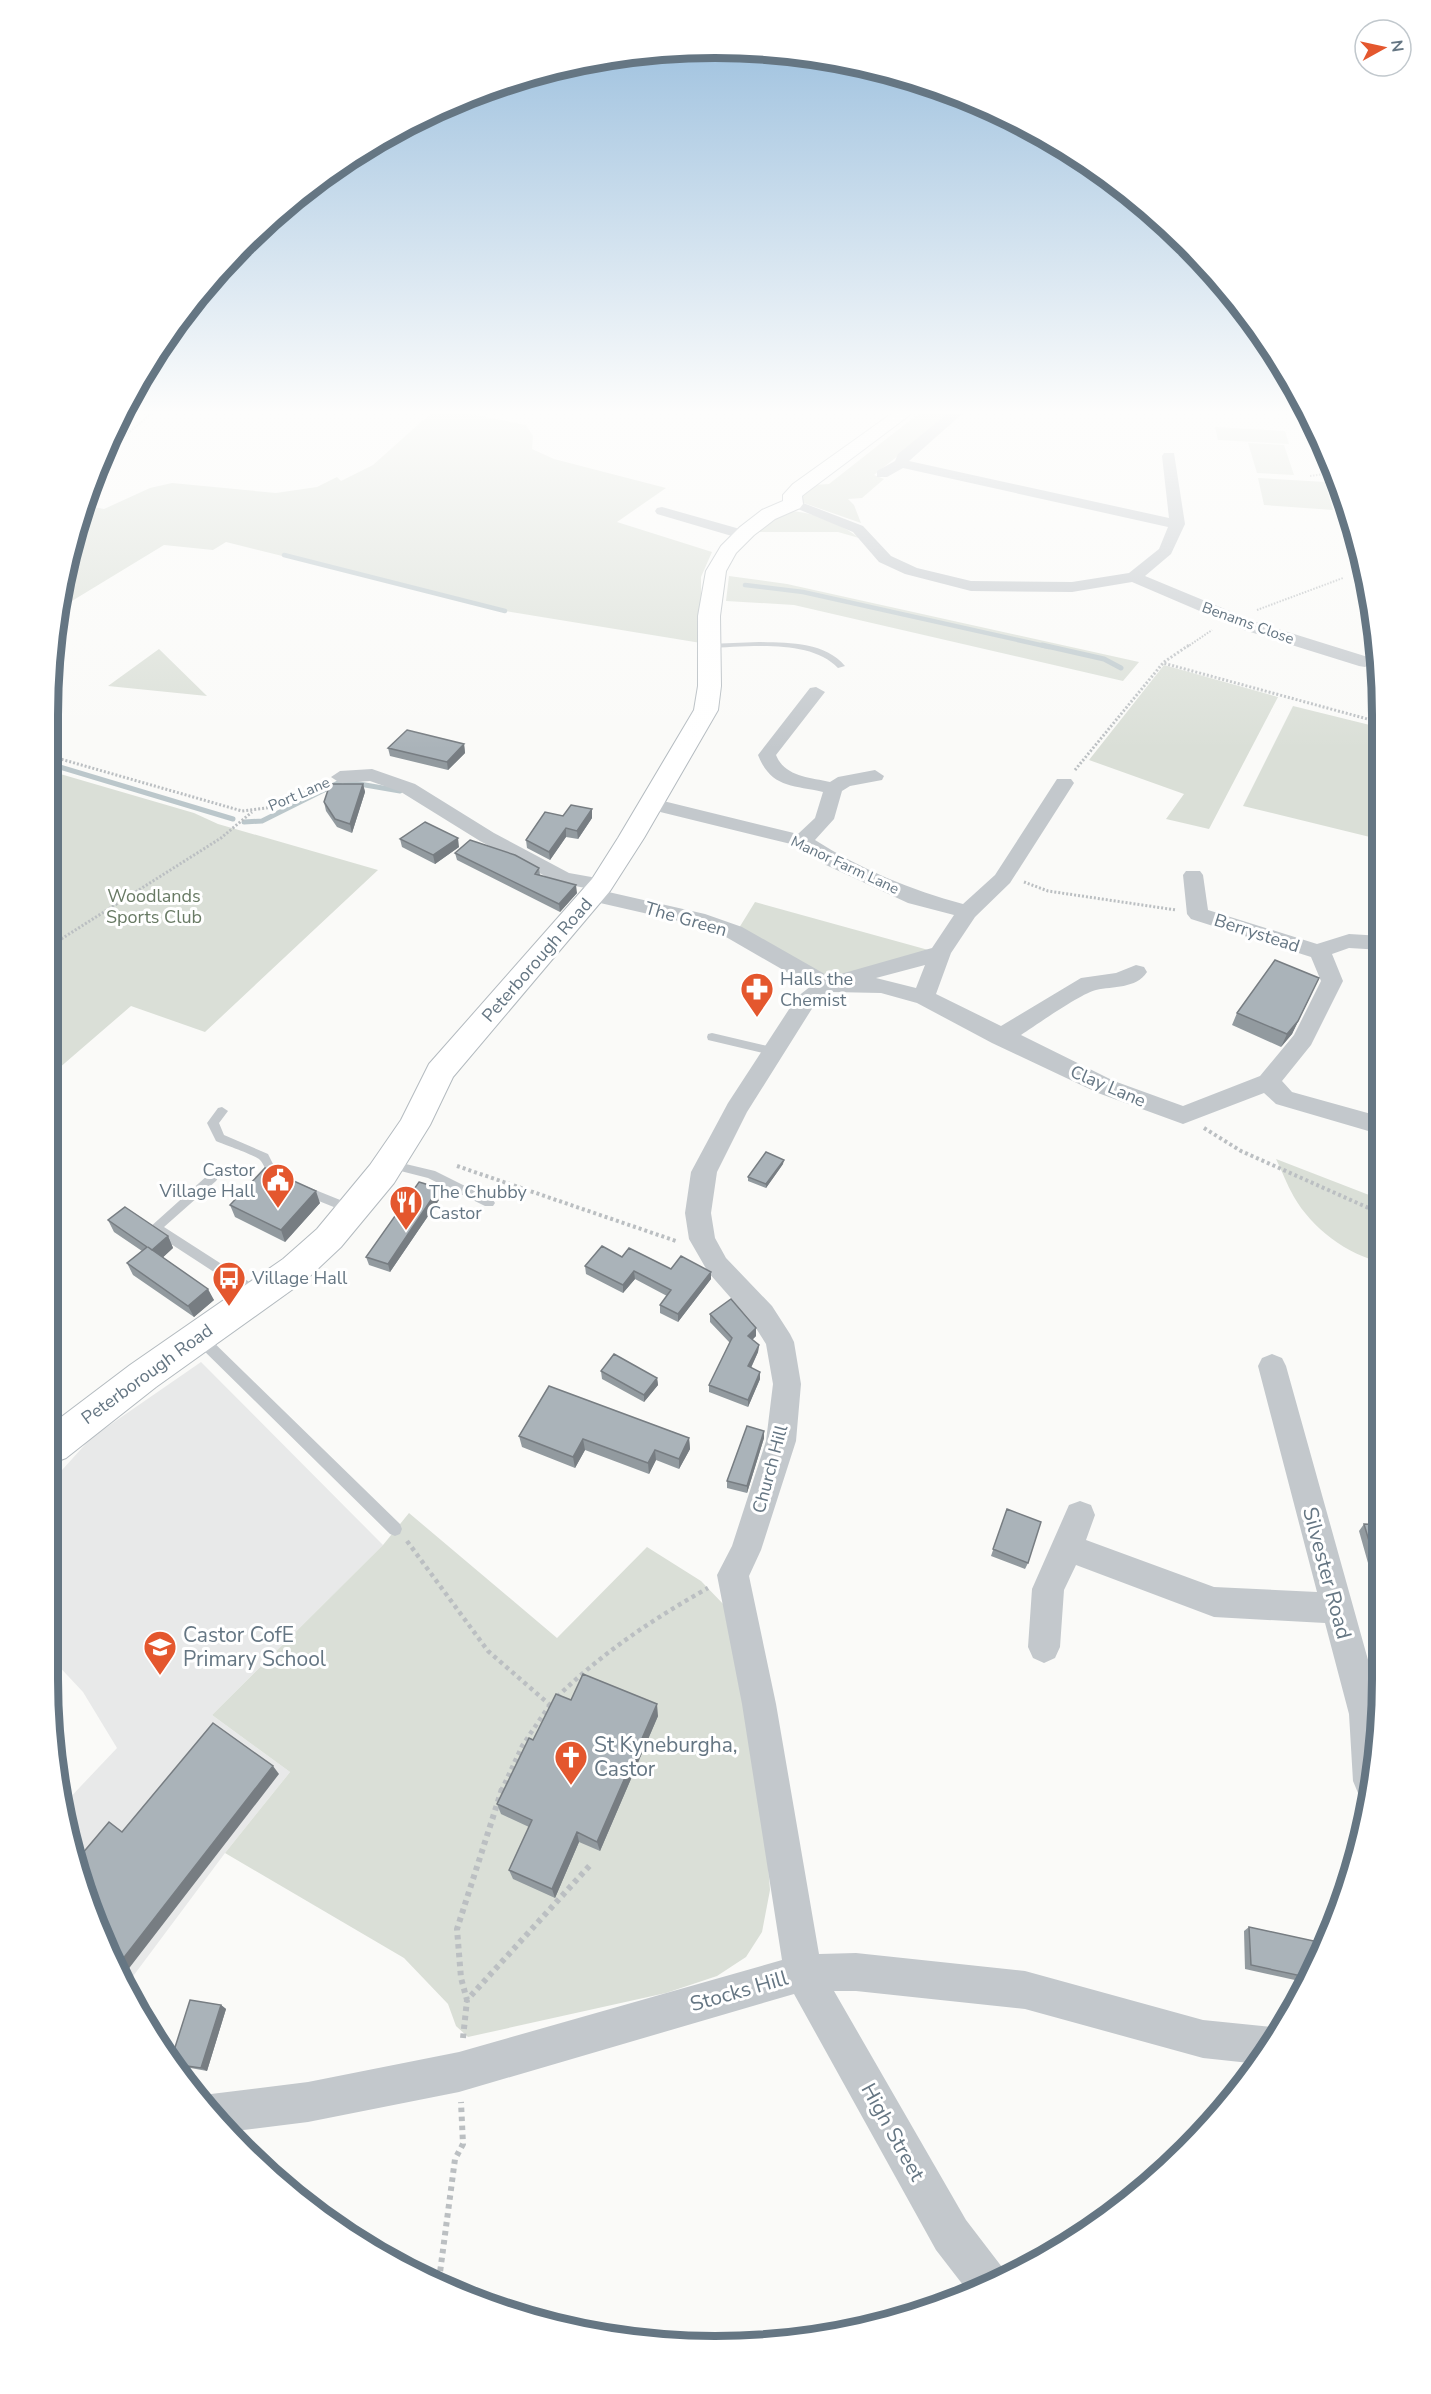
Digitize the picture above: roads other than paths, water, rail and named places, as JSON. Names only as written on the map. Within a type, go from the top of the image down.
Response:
[{"type":"street","points":[[714,526],[742,534]]},
{"type":"street","name":"Peterborough Road","points":[[58,1441],[198,1336],[295,1269],[328,1238],[389,1164],[414,1125],[440,1072],[597,890],[706,711],[709,681],[709,597],[718,567],[729,547],[753,526]]},
{"type":"street","points":[[849,526],[858,529],[885,559],[911,571],[971,586],[1044,589],[1104,583],[1134,577],[1166,551],[1176,526]]},
{"type":"street","name":"Benams Close","points":[[1134,577],[1250,626],[1365,662]]},
{"type":"street","points":[[816,692],[767,754],[772,770],[789,779],[833,788],[845,781],[875,776]]},
{"type":"street","name":"Port Lane","points":[[340,777],[372,775],[408,788],[487,837],[563,878],[597,890]]},
{"type":"street","points":[[924,997],[940,953],[967,912],[1003,879],[1064,783]]},
{"type":"street","points":[[802,841],[822,825],[831,805],[833,788]]},
{"type":"street","name":"Manor Farm Lane","points":[[651,804],[802,841],[833,861],[915,898],[967,912]]},
{"type":"street","name":"Berrystead","points":[[1193,875],[1198,914],[1320,952]]},
{"type":"street","name":"The Green","points":[[597,890],[698,919],[734,932],[827,985]]},
{"type":"street","name":"Berrystead","points":[[1320,952],[1331,944],[1354,939],[1372,942]]},
{"type":"street","name":"Berrystead","points":[[1268,1082],[1303,1039],[1332,981],[1320,952]]},
{"type":"street","points":[[827,985],[940,953]]},
{"type":"street","points":[[1000,1037],[1089,982],[1120,980],[1136,972]]},
{"type":"street","name":"Clay Lane","points":[[827,985],[880,986],[924,997],[1000,1037],[1106,1087],[1183,1115],[1268,1082]]},
{"type":"street","name":"Church Hill","points":[[803,1973],[759,1704],[733,1575],[746,1550],[781,1441],[787,1384],[780,1342],[762,1314],[717,1264],[702,1239],[698,1213],[704,1172],[737,1109],[805,1002],[827,985]]},
{"type":"street","points":[[1268,1082],[1284,1098],[1372,1123]]},
{"type":"street","name":"Silvester Road","points":[[1272,1366],[1366,1714],[1368,1751]]},
{"type":"street","points":[[1044,1647],[1048,1589],[1068,1548],[1080,1515]]},
{"type":"street","points":[[1068,1548],[1214,1602],[1336,1608]]},
{"type":"street","name":"Stocks Hill","points":[[223,2113],[308,2102],[461,2059],[803,1973],[856,1972],[1025,1990],[1203,2039],[1261,2045]]},
{"type":"street","name":"High Street","points":[[803,1973],[951,2235],[984,2278]]},
{"type":"lane","points":[[708,646],[807,646],[832,655],[841,666]]},
{"type":"lane","points":[[712,1037],[772,1051]]},
{"type":"lane","points":[[222,1111],[213,1123],[220,1138],[264,1158],[272,1173],[278,1178],[352,1210]]},
{"type":"lane","points":[[389,1164],[431,1174],[489,1203]]},
{"type":"lane","points":[[212,1178],[155,1228],[259,1294]]},
{"type":"lane","points":[[198,1336],[396,1528]]},
{"type":"waterway","points":[[284,555],[505,611]]},
{"type":"waterway","points":[[745,585],[803,592],[1049,647]]},
{"type":"waterway","points":[[1042,645],[1104,659],[1121,668]]},
{"type":"waterway","points":[[58,766],[233,819]]},
{"type":"waterway","points":[[244,822],[262,821],[342,781],[400,791]]},
{"type":"place","name":"Halls the Chemist","points":[[757,1018]]},
{"type":"place","name":"Castor Village Hall","points":[[278,1209]]},
{"type":"place","name":"The Chubby Castor","points":[[406,1231]]},
{"type":"place","name":"Village Hall","points":[[229,1307]]},
{"type":"place","name":"Castor CofE Primary School","points":[[160,1676]]},
{"type":"place","name":"St Kyneburgha, Castor","points":[[571,1786]]},
{"type":"park label","name":"Woodlands Sports Club","points":[[154,906]]}]
